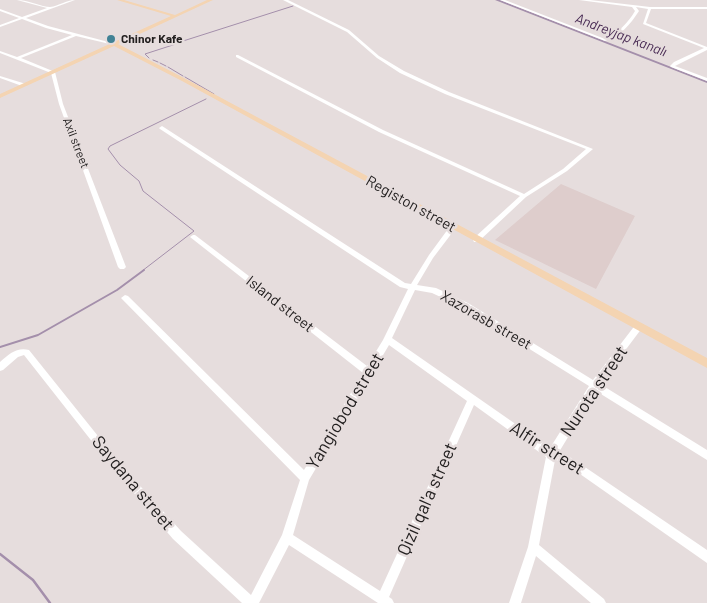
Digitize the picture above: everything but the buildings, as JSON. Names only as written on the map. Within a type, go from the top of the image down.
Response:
[{"type":"street","points":[[19,0],[50,8]]},
{"type":"street","points":[[0,26],[73,0]]},
{"type":"street","points":[[119,0],[175,16]]},
{"type":"street","points":[[0,96],[211,0]]},
{"type":"street","points":[[285,0],[342,28],[378,57],[411,76],[447,93],[590,149],[565,170],[524,196],[476,240]]},
{"type":"street","points":[[502,0],[605,40],[615,37],[628,24],[636,14],[637,11],[634,7]]},
{"type":"street","points":[[581,0],[634,7],[707,8]]},
{"type":"street","points":[[650,8],[644,23],[707,48]]},
{"type":"street","points":[[0,10],[114,44]]},
{"type":"street","points":[[16,59],[78,34]]},
{"type":"street","name":"Registon street","points":[[114,44],[707,363]]},
{"type":"street","points":[[707,48],[675,62],[672,66],[707,80]]},
{"type":"street","points":[[0,52],[53,72]]},
{"type":"street","points":[[237,56],[381,131],[524,196]]},
{"type":"street","name":"Axil street","points":[[53,72],[61,104],[122,267]]},
{"type":"street","points":[[0,77],[24,85]]},
{"type":"street","name":"Xazorasb street","points":[[162,128],[403,285],[433,290],[465,305],[707,455]]},
{"type":"street","name":"Yangiobod street","points":[[252,603],[287,537],[305,478],[379,356],[413,287],[435,249],[452,227]]},
{"type":"street","name":"Island street","points":[[193,237],[368,372]]},
{"type":"street","points":[[125,298],[305,478]]},
{"type":"street","name":"Nurota street","points":[[515,603],[533,547],[551,455],[594,386],[639,326]]},
{"type":"street","name":"Alfir street","points":[[387,339],[551,455],[562,457],[573,464],[707,557]]},
{"type":"street","name":"Saydana street","points":[[0,367],[15,354],[21,351],[26,352],[119,469],[170,528],[252,603]]},
{"type":"street","name":"Qizil qal'a street","points":[[385,601],[472,399]]},
{"type":"street","points":[[287,537],[385,601]]},
{"type":"street","points":[[533,547],[600,603]]},
{"type":"shaded area","points":[[561,184],[635,216],[596,289],[495,240]]},
{"type":"waterway","name":"Andreyjap kanalı","points":[[497,0],[707,82]]},
{"type":"waterway","points":[[180,42],[293,6]]},
{"type":"waterway","points":[[149,58],[145,54],[176,44]]},
{"type":"waterway","points":[[153,60],[158,62]]},
{"type":"waterway","points":[[160,63],[166,66]]},
{"type":"waterway","points":[[168,67],[183,76]]},
{"type":"waterway","points":[[185,77],[214,94]]},
{"type":"waterway","points":[[142,271],[194,231],[143,191],[139,181],[120,165],[108,149],[110,146],[206,99]]},
{"type":"waterway","points":[[0,347],[38,335],[117,290],[144,270]]},
{"type":"waterway","points":[[0,554],[33,580],[50,603]]},
{"type":"place","name":"Chinor Kafe","points":[[111,39]]}]
